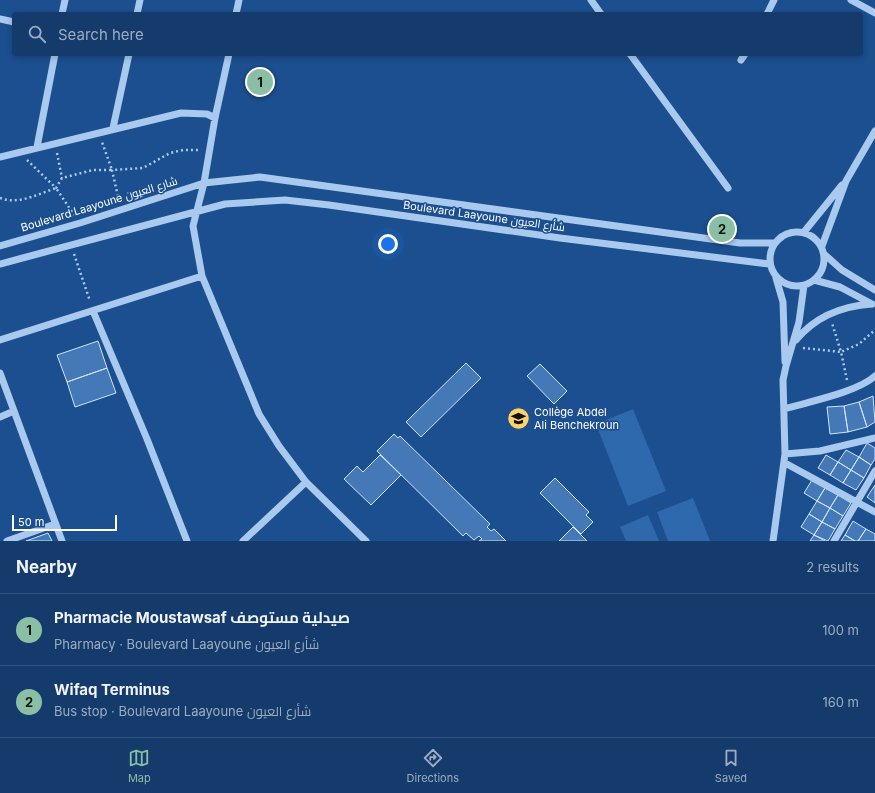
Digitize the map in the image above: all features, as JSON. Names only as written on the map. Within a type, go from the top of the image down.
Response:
[{"type":"street","points":[[62,12],[65,0]]},
{"type":"street","points":[[138,12],[140,0]]},
{"type":"street","points":[[236,12],[239,0]]},
{"type":"street","points":[[591,0],[600,12]]},
{"type":"street","points":[[768,12],[774,0]]},
{"type":"street","points":[[851,0],[875,14]]},
{"type":"street","points":[[0,19],[12,22]]},
{"type":"street","points":[[37,147],[55,56]]},
{"type":"street","points":[[114,128],[129,56]]},
{"type":"street","points":[[228,56],[204,183],[193,226],[202,276],[259,414],[279,446],[306,482],[366,541]]},
{"type":"street","points":[[631,56],[728,188]]},
{"type":"street","points":[[0,157],[55,142],[181,113],[207,114],[215,118]]},
{"type":"street","points":[[804,232],[846,181],[875,131]]},
{"type":"street","name":"Boulevard Laayoune شأرع العيون","points":[[204,183],[260,177],[740,243],[774,243]]},
{"type":"street","points":[[822,246],[846,181]]},
{"type":"street","name":"Boulevard Laayoune شارع العيون","points":[[0,246],[80,223],[204,183]]},
{"type":"street","name":"Boulevard Laayoune شأرع العيون","points":[[197,211],[225,204],[285,200],[560,238],[769,264]]},
{"type":"street","points":[[0,264],[197,211]]},
{"type":"street","points":[[776,277],[784,284],[794,286],[804,285],[814,280],[822,269],[824,254],[822,246],[814,237],[804,232],[794,231],[784,234],[774,243],[770,253],[769,264],[776,277],[783,302],[786,366]]},
{"type":"street","points":[[824,254],[842,270],[875,290]]},
{"type":"street","points":[[0,340],[202,276]]},
{"type":"street","points":[[814,280],[840,286],[874,305]]},
{"type":"street","points":[[773,541],[785,463],[784,380],[786,366],[793,344],[804,285]]},
{"type":"street","points":[[793,344],[811,324],[829,313],[862,305],[874,305]]},
{"type":"street","points":[[93,311],[144,432],[187,541]]},
{"type":"street","points":[[0,373],[62,541]]},
{"type":"street","points":[[784,410],[849,390],[863,384],[875,376]]},
{"type":"street","points":[[0,417],[14,411]]},
{"type":"street","points":[[785,454],[820,451],[875,438]]},
{"type":"street","points":[[785,463],[875,512]]},
{"type":"street","points":[[834,541],[875,471]]},
{"type":"street","points":[[244,541],[306,482]]},
{"type":"street","points":[[7,541],[55,524]]},
{"type":"path","points":[[98,132],[112,170],[121,210]]},
{"type":"path","points":[[0,198],[9,202],[19,201],[56,188],[62,178],[55,142]]},
{"type":"path","points":[[62,178],[93,170],[143,168],[170,153],[183,150],[210,150]]},
{"type":"path","points":[[18,152],[56,188],[80,223]]},
{"type":"path","points":[[71,244],[93,311]]},
{"type":"path","points":[[829,313],[842,352],[849,390]]},
{"type":"path","points":[[793,344],[842,352],[859,344],[875,330]]},
{"type":"shaded area","points":[[633,409],[666,491],[628,506],[596,424]]},
{"type":"shaded area","points":[[693,498],[710,541],[668,541],[657,512]]},
{"type":"shaded area","points":[[648,515],[659,541],[626,541],[620,527]]},
{"type":"building","points":[[98,341],[107,368],[67,382],[57,355]]},
{"type":"building","points":[[466,363],[481,378],[421,437],[406,422]]},
{"type":"building","points":[[540,364],[567,391],[554,404],[527,376]]},
{"type":"building","points":[[107,368],[116,393],[75,407],[67,382]]},
{"type":"building","points":[[873,396],[875,422],[867,427],[859,402]]},
{"type":"building","points":[[859,402],[867,427],[848,432],[844,406]]},
{"type":"building","points":[[844,406],[848,432],[830,434],[827,407]]},
{"type":"building","points":[[394,434],[398,438],[400,436],[490,524],[487,527],[491,531],[494,529],[506,541],[479,541],[482,539],[479,536],[474,540],[466,533],[463,536],[377,451]]},
{"type":"building","points":[[867,443],[875,448],[875,459],[871,465],[859,457]]},
{"type":"building","points":[[846,450],[859,457],[851,470],[838,462]]},
{"type":"building","points":[[380,455],[401,475],[371,505],[344,479],[357,466],[363,472]]},
{"type":"building","points":[[826,455],[838,462],[830,475],[818,468]]},
{"type":"building","points":[[859,457],[871,465],[864,478],[851,470]]},
{"type":"building","points":[[838,462],[851,470],[843,483],[830,475]]},
{"type":"building","points":[[851,470],[864,478],[856,490],[843,483]]},
{"type":"building","points":[[555,478],[589,512],[586,515],[593,522],[581,534],[540,493]]},
{"type":"building","points":[[812,480],[825,488],[817,501],[804,493]]},
{"type":"building","points":[[875,485],[875,503],[867,497]]},
{"type":"building","points":[[825,488],[838,495],[830,508],[817,501]]},
{"type":"building","points":[[838,495],[851,503],[843,516],[830,508]]},
{"type":"building","points":[[817,501],[830,508],[822,522],[809,514]]},
{"type":"building","points":[[830,508],[843,516],[835,529],[822,522]]},
{"type":"building","points":[[809,514],[822,522],[814,535],[801,527]]},
{"type":"building","points":[[853,521],[866,529],[858,541],[855,541],[845,535]]},
{"type":"building","points":[[822,522],[835,529],[828,541],[814,535]]},
{"type":"building","points":[[573,527],[587,541],[559,541]]},
{"type":"building","points":[[866,529],[875,534],[875,541],[858,541]]},
{"type":"building","points":[[48,533],[52,541],[26,541]]},
{"type":"building","points":[[814,535],[825,541],[810,541]]},
{"type":"building","points":[[845,535],[855,541],[841,541]]},
{"type":"place","name":"Pharmacie Moustawsaf صيدلية مستوصف","points":[[260,82]]},
{"type":"place","name":"Wifaq Terminus","points":[[722,229]]},
{"type":"place","name":"Collège Abdel Ali Benchekroun","points":[[518,418]]}]
